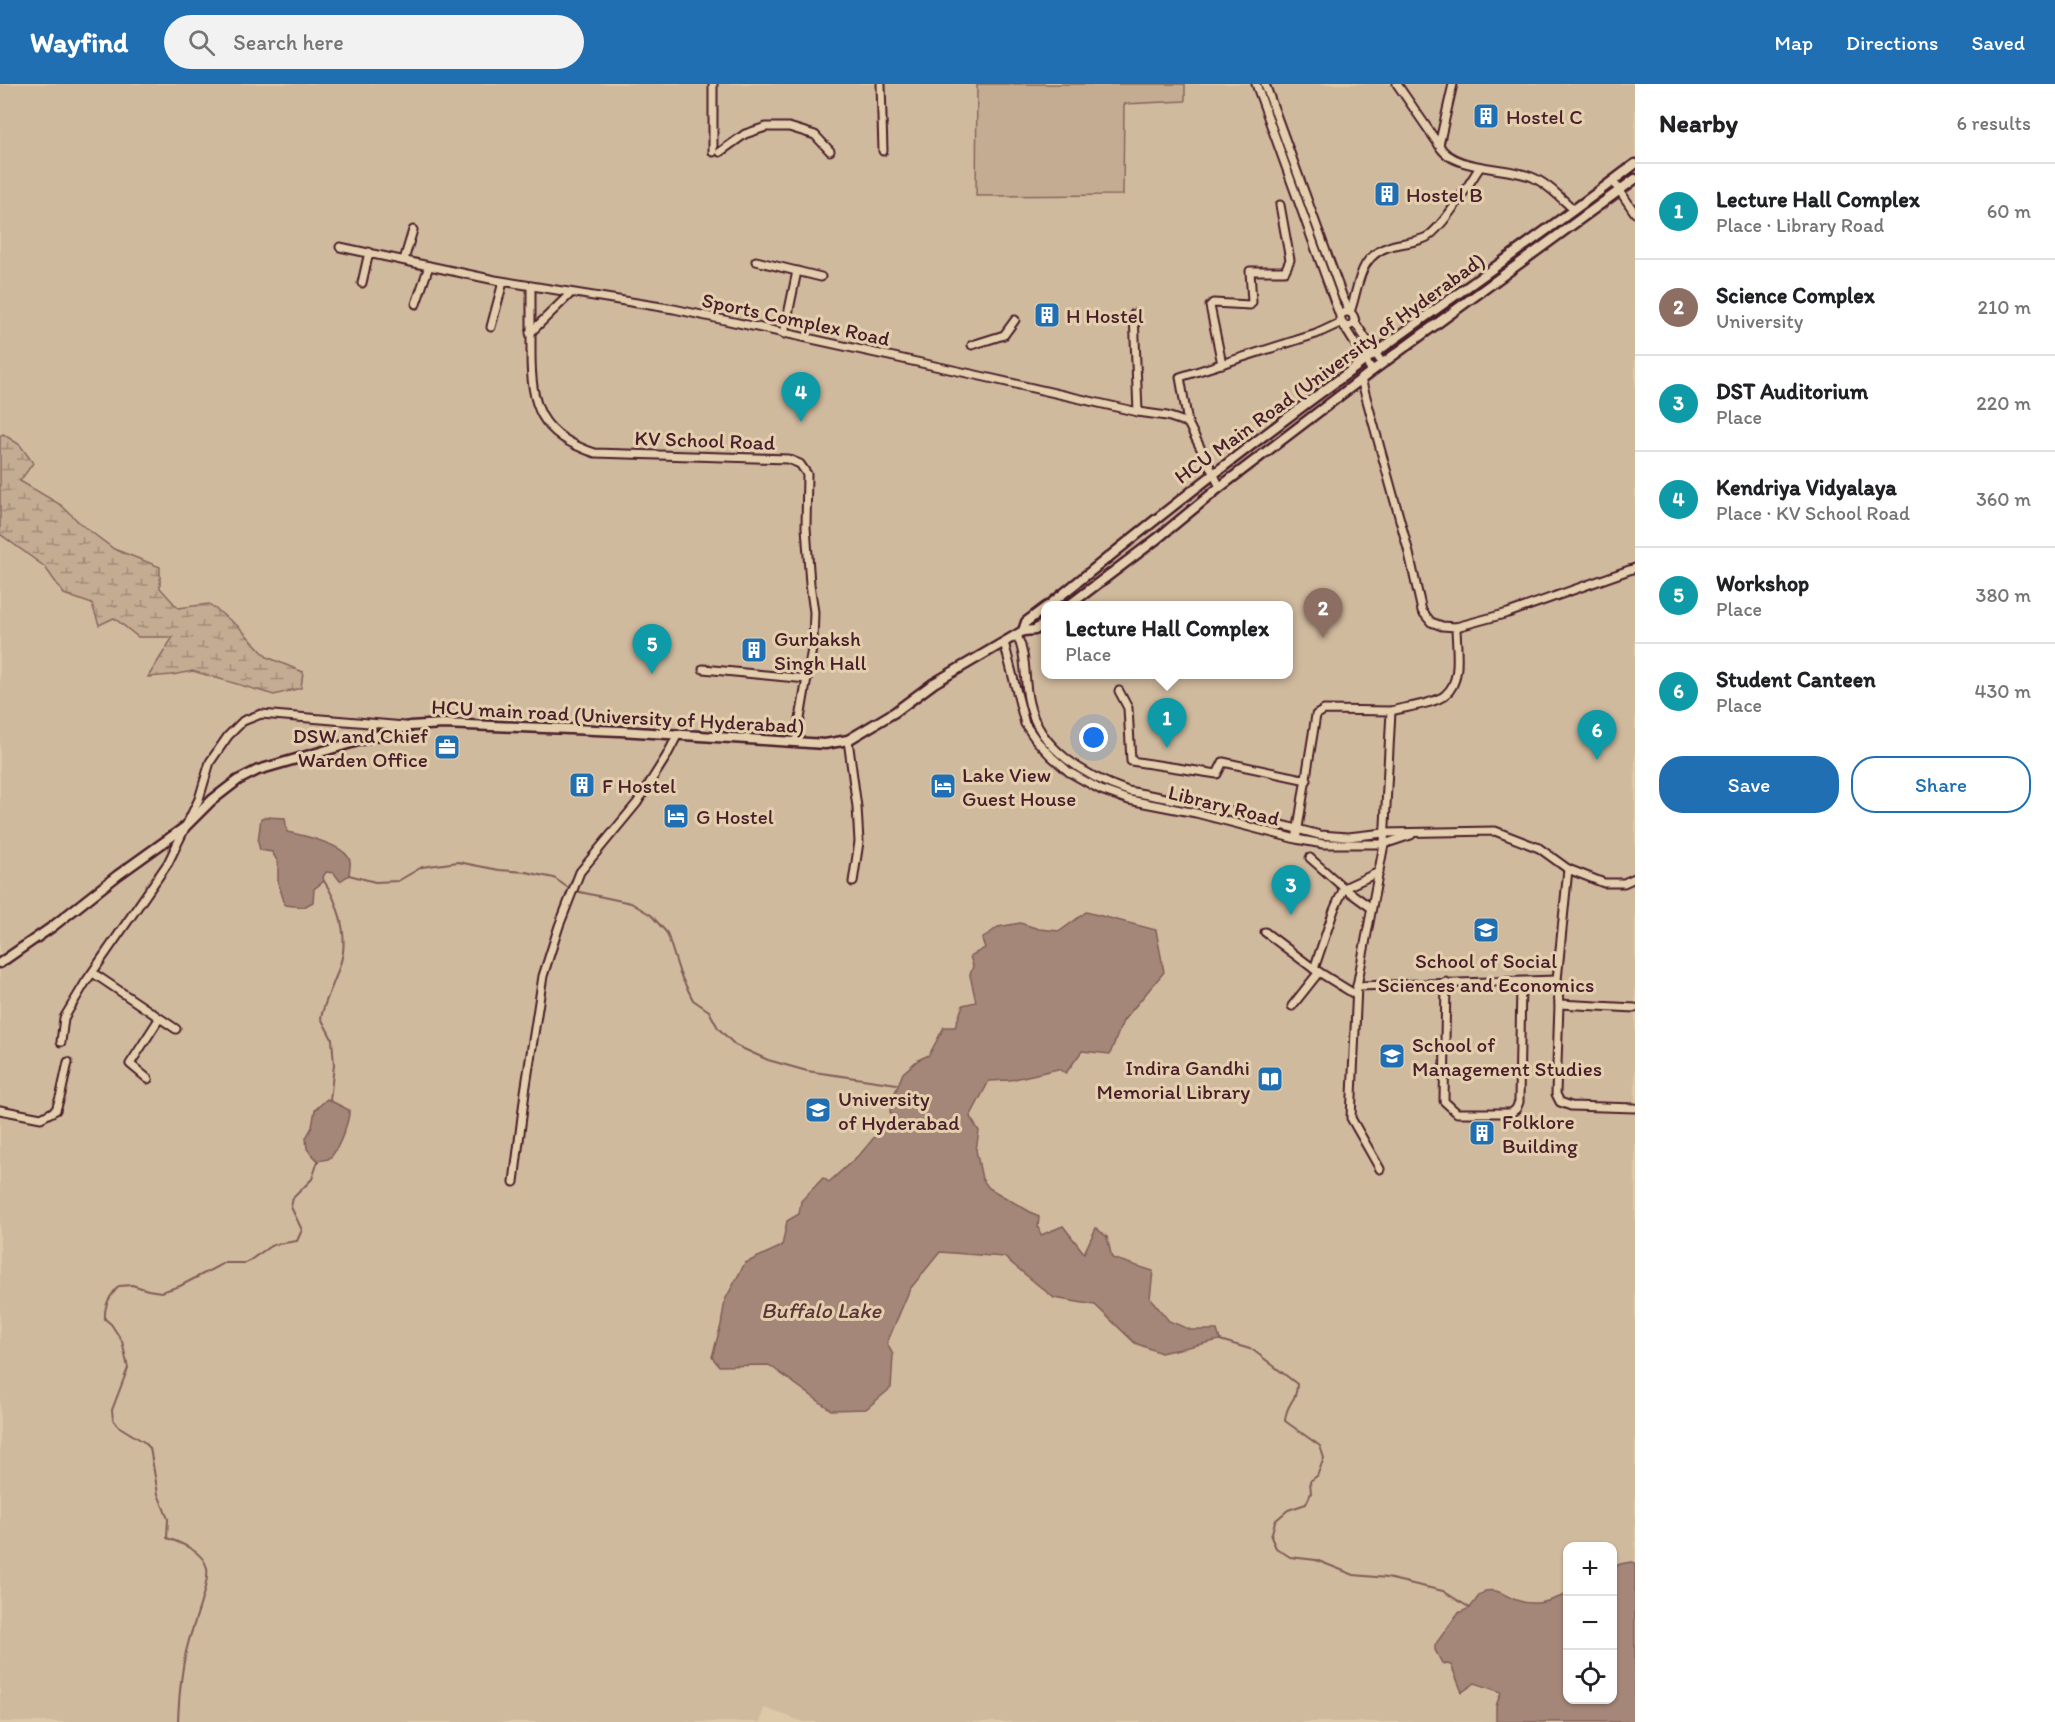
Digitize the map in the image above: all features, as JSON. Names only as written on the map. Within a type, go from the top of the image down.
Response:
[{"type":"street","points":[[713,84],[716,152],[745,134],[766,127],[789,127],[815,135],[830,152]]},
{"type":"street","points":[[881,84],[883,151]]},
{"type":"street","points":[[1256,84],[1264,89],[1352,315],[1374,354],[1382,363]]},
{"type":"street","points":[[1396,84],[1443,152],[1480,167],[1533,177],[1554,191],[1574,210]]},
{"type":"street","points":[[1439,145],[1453,84]]},
{"type":"street","points":[[1264,89],[1342,321],[1372,371]]},
{"type":"street","name":"HCU Main Road (University of Hyderabad)","points":[[1053,601],[1212,474],[1635,164]]},
{"type":"street","points":[[1342,321],[1350,325],[1361,272],[1368,260],[1387,247],[1426,237],[1439,225],[1480,167]]},
{"type":"street","name":"HCU Main Road (University of Hyderabad)","points":[[1075,601],[1382,363],[1635,179]]},
{"type":"street","points":[[1613,181],[1635,213]]},
{"type":"street","points":[[1222,364],[1210,306],[1214,303],[1250,305],[1252,302],[1250,270],[1285,270],[1290,260],[1280,206]]},
{"type":"street","points":[[404,260],[413,230]]},
{"type":"street","name":"Sports Complex Road","points":[[340,247],[503,282],[674,309],[1138,412],[1167,416],[1188,423]]},
{"type":"street","points":[[362,283],[369,252]]},
{"type":"street","points":[[756,261],[821,277]]},
{"type":"street","points":[[416,304],[429,266]]},
{"type":"street","points":[[784,334],[797,271]]},
{"type":"street","points":[[491,327],[503,282]]},
{"type":"street","name":"KV School Road","points":[[531,287],[531,377],[535,401],[548,425],[558,434],[587,450],[606,454],[788,459],[800,464],[807,474],[808,558],[814,612],[813,643],[796,742]]},
{"type":"street","points":[[530,333],[570,294]]},
{"type":"street","points":[[1220,487],[1188,423],[1180,377],[1316,334],[1342,321],[1344,313],[1352,315]]},
{"type":"street","points":[[1134,314],[1138,412]]},
{"type":"street","points":[[972,345],[1004,335],[1016,320]]},
{"type":"street","points":[[1362,380],[1408,549],[1422,611],[1431,622],[1456,627],[1508,613],[1635,568]]},
{"type":"street","name":"HCU Main Road (University of Hyderabad)","points":[[1020,633],[1026,622],[1041,611]]},
{"type":"street","points":[[1041,626],[1035,630],[1020,633],[1029,704],[1035,722],[1051,744],[1091,776],[1128,791],[1213,807],[1298,830],[1334,836],[1495,831],[1539,848],[1568,869],[1604,883],[1624,883],[1635,878]]},
{"type":"street","points":[[1296,839],[1316,716],[1324,710],[1391,711],[1444,696],[1450,690],[1456,675],[1456,627]]},
{"type":"street","name":"HCU main road (University of Hyderabad)","points":[[0,963],[52,927],[118,874],[185,827],[212,800],[237,780],[258,770],[410,726],[443,724],[678,734],[825,744],[848,740],[895,712],[933,683],[1020,633]]},
{"type":"street","name":"Library Road","points":[[1004,642],[1025,724],[1044,748],[1069,772],[1101,790],[1129,800],[1196,813],[1323,844],[1384,844],[1417,833]]},
{"type":"street","points":[[703,669],[807,679]]},
{"type":"street","points":[[1119,691],[1128,708],[1131,761],[1218,774],[1222,762],[1307,780]]},
{"type":"street","points":[[1380,1169],[1351,1118],[1356,995],[1370,907],[1384,844],[1391,711]]},
{"type":"street","points":[[61,1042],[64,1018],[168,863],[199,799],[210,762],[228,736],[243,721],[261,714],[410,726]]},
{"type":"street","points":[[514,1182],[543,976],[559,926],[580,872],[637,802],[666,758],[678,734]]},
{"type":"street","points":[[848,740],[858,842],[853,882]]},
{"type":"street","points":[[1310,858],[1370,907]]},
{"type":"street","points":[[1568,869],[1557,980],[1559,1004],[1556,1094],[1560,1102],[1571,1107],[1635,1108]]},
{"type":"street","points":[[1292,1006],[1317,971],[1334,910],[1344,888],[1378,872]]},
{"type":"street","points":[[1265,932],[1317,971],[1356,995]]},
{"type":"street","points":[[93,973],[176,1029]]},
{"type":"street","points":[[1357,986],[1557,980]]},
{"type":"street","points":[[1446,982],[1444,1101],[1457,1113],[1511,1113],[1519,1102],[1521,982]]},
{"type":"street","points":[[1559,1004],[1635,1008]]},
{"type":"street","points":[[148,1079],[130,1064],[159,1018]]},
{"type":"street","points":[[0,1110],[41,1118],[56,1110],[68,1062]]},
{"type":"shaded area","name":"University of Hyderabad","points":[[0,84],[1635,84],[1635,1722],[804,1722],[764,1708],[760,1722],[0,1722]]},
{"type":"green space","points":[[977,84],[1185,84],[1185,101],[1124,104],[1123,195],[976,196]]},
{"type":"green space","points":[[3,434],[20,445],[33,463],[20,481],[61,505],[82,525],[114,549],[160,567],[160,588],[178,608],[209,604],[239,627],[267,657],[303,672],[301,688],[274,695],[193,671],[148,677],[173,637],[138,637],[114,618],[99,625],[92,604],[64,594],[45,567],[0,534],[0,436]]},
{"type":"water","points":[[261,818],[285,818],[287,832],[322,841],[340,850],[347,855],[350,861],[349,875],[340,881],[334,873],[326,872],[323,877],[324,881],[314,889],[313,902],[304,907],[285,905],[278,882],[278,862],[272,852],[260,850],[258,842]]},
{"type":"water","name":"Buffalo Lake","points":[[1086,912],[1156,930],[1164,972],[1123,1021],[1110,1054],[1082,1051],[1066,1073],[1058,1069],[1010,1080],[989,1081],[970,1117],[979,1131],[976,1150],[982,1179],[989,1188],[1039,1217],[1038,1227],[1041,1235],[1063,1226],[1084,1253],[1096,1228],[1107,1237],[1112,1258],[1153,1271],[1150,1298],[1169,1321],[1191,1330],[1217,1330],[1220,1340],[1161,1353],[1135,1343],[1095,1305],[1054,1298],[1004,1257],[940,1252],[910,1289],[887,1343],[893,1355],[891,1388],[866,1409],[831,1410],[769,1365],[719,1366],[712,1357],[725,1300],[745,1263],[782,1246],[787,1221],[799,1214],[801,1201],[823,1178],[829,1182],[862,1152],[877,1134],[892,1125],[895,1118],[890,1112],[892,1100],[903,1073],[918,1060],[929,1055],[944,1027],[955,1027],[963,1005],[976,1002],[970,975],[973,966],[970,956],[985,948],[982,939],[998,927],[1020,923],[1039,929],[1060,931]]},
{"type":"water","points":[[327,1099],[349,1110],[349,1115],[332,1156],[318,1161],[307,1149],[306,1138],[312,1127],[315,1110]]},
{"type":"water","points":[[1635,1563],[1635,1722],[1496,1722],[1496,1706],[1501,1692],[1475,1683],[1462,1692],[1451,1665],[1442,1663],[1435,1650],[1435,1645],[1458,1613],[1470,1608],[1485,1591],[1498,1592],[1529,1603],[1549,1601],[1563,1596],[1563,1704],[1617,1704],[1617,1566]]},
{"type":"waterway","points":[[349,875],[375,882],[398,881],[422,867],[458,862],[554,878],[570,889]]},
{"type":"waterway","points":[[324,881],[340,915],[344,943],[339,969],[321,1018],[332,1039],[334,1065],[330,1100]]},
{"type":"waterway","points":[[575,891],[631,903],[651,915],[667,933],[680,974],[693,1000],[709,1011],[718,1028],[735,1045],[768,1060],[807,1071],[897,1084]]},
{"type":"waterway","points":[[178,1722],[184,1663],[203,1594],[207,1568],[196,1552],[167,1538],[168,1519],[158,1494],[150,1448],[118,1426],[113,1419],[112,1410],[128,1368],[122,1341],[105,1319],[106,1309],[110,1297],[119,1286],[132,1285],[161,1292],[180,1286],[224,1263],[246,1263],[272,1245],[297,1241],[302,1230],[291,1207],[293,1198],[312,1179],[318,1161]]},
{"type":"waterway","points":[[1220,1340],[1253,1350],[1297,1384],[1297,1390],[1287,1410],[1285,1421],[1320,1446],[1324,1458],[1317,1476],[1310,1481],[1311,1493],[1306,1504],[1288,1510],[1275,1521],[1271,1537],[1276,1548],[1290,1557],[1316,1560],[1354,1575],[1387,1578],[1443,1591],[1470,1608]]},
{"type":"place","name":"Hostel C","points":[[1486,116]]},
{"type":"place","name":"Hostel B","points":[[1387,194]]},
{"type":"place","name":"H Hostel","points":[[1047,315]]},
{"type":"place","name":"Kendriya Vidyalaya","points":[[801,422]]},
{"type":"place","name":"Science Complex","points":[[1323,638]]},
{"type":"place","name":"Gurbaksh Singh Hall","points":[[754,650]]},
{"type":"place","name":"Workshop","points":[[652,674]]},
{"type":"place","name":"DSW and Chief Warden Office","points":[[447,747]]},
{"type":"place","name":"Lecture Hall Complex","points":[[1167,748]]},
{"type":"place","name":"Student Canteen","points":[[1597,760]]},
{"type":"place","name":"F Hostel","points":[[582,785]]},
{"type":"place","name":"Lake View Guest House","points":[[943,786]]},
{"type":"place","name":"G Hostel","points":[[676,816]]},
{"type":"place","name":"DST Auditorium","points":[[1291,915]]},
{"type":"place","name":"School of Social Sciences and Economics","points":[[1486,930]]},
{"type":"place","name":"School of Management Studies","points":[[1392,1056]]},
{"type":"place","name":"Indira Gandhi Memorial Library","points":[[1270,1079]]},
{"type":"place","name":"University of Hyderabad","points":[[818,1110]]},
{"type":"place","name":"Folklore Building","points":[[1482,1133]]}]
